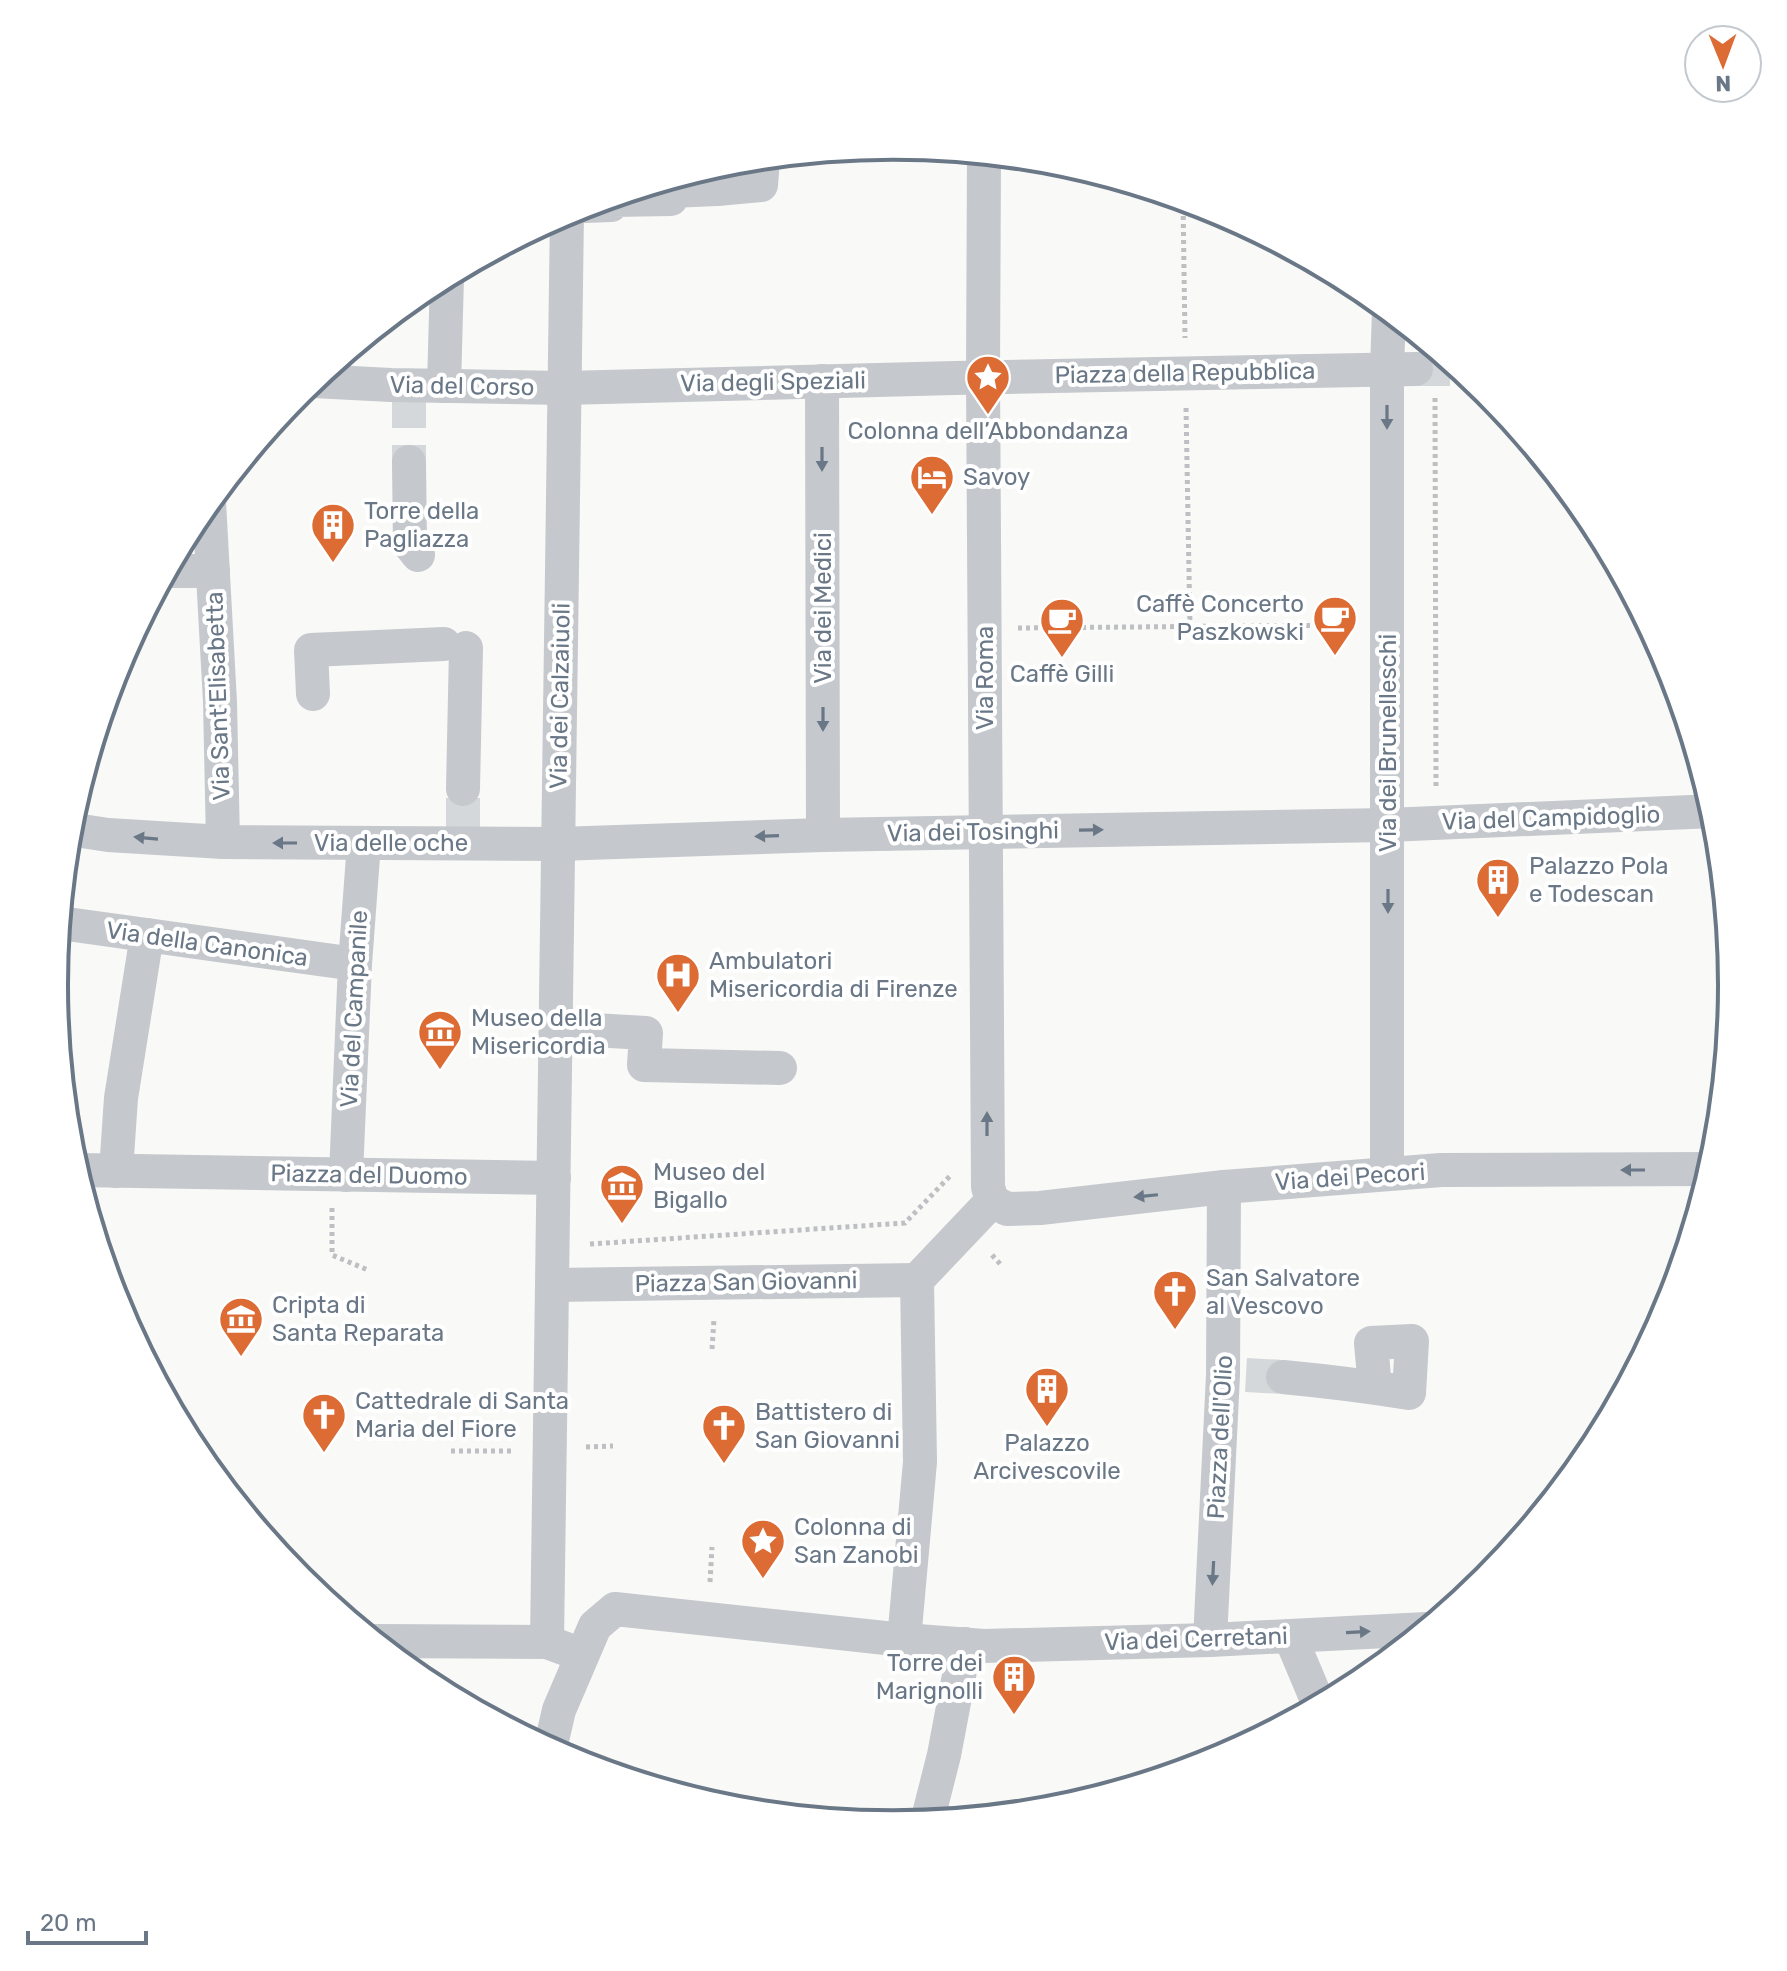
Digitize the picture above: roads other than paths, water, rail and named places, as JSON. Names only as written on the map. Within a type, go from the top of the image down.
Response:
[{"type":"street","name":"Via Roma","points":[[984,165],[985,832],[988,1187],[992,1201]]},
{"type":"street","points":[[720,179],[761,185],[762,171]]},
{"type":"street","points":[[643,199],[671,199],[670,191]]},
{"type":"street","name":"Via dei Calzaiuoli","points":[[554,1178],[567,228]]},
{"type":"street","points":[[444,386],[447,292]]},
{"type":"street","name":"Via dei Brunelleschi","points":[[1387,1174],[1388,825],[1412,374],[1396,331]]},
{"type":"street","name":"Piazza della Repubblica","points":[[983,377],[1412,374]]},
{"type":"street","name":"Via degli Speziali","points":[[564,388],[983,377]]},
{"type":"street","name":"Via dei Medici","points":[[822,381],[823,835]]},
{"type":"street","name":"Via del Corso","points":[[331,382],[408,389],[444,386],[564,388]]},
{"type":"street","points":[[409,462],[410,545],[418,555]]},
{"type":"street","name":"Via Sant'Elisabetta","points":[[210,523],[220,702],[223,842]]},
{"type":"street","points":[[180,571],[213,571]]},
{"type":"street","points":[[313,694],[311,650],[455,646],[463,789]]},
{"type":"street","name":"Via del Campidoglio","points":[[1388,825],[1700,812]]},
{"type":"street","name":"Via dei Tosinghi","points":[[558,844],[823,835],[1388,825]]},
{"type":"street","points":[[83,831],[223,842]]},
{"type":"street","name":"Via delle oche","points":[[223,842],[364,843],[463,838],[558,844]]},
{"type":"street","name":"Via del Campanile","points":[[339,1175],[364,843]]},
{"type":"street","name":"Via della Canonica","points":[[71,924],[355,964]]},
{"type":"street","points":[[116,1171],[121,1098],[147,935]]},
{"type":"street","points":[[557,1028],[646,1033],[644,1065],[780,1068]]},
{"type":"street","name":"Via dei Pecori","points":[[992,1201],[1007,1209],[1040,1208],[1224,1187],[1441,1170],[1698,1169]]},
{"type":"street","name":"Piazza del Duomo","points":[[89,1170],[554,1178]]},
{"type":"street","points":[[547,1642],[564,1285],[553,1246],[554,1178]]},
{"type":"street","name":"Piazza dell'Olio","points":[[1210,1640],[1234,1375],[1224,1187]]},
{"type":"street","points":[[904,1640],[920,1462],[917,1280],[992,1201]]},
{"type":"street","name":"Piazza San Giovanni","points":[[564,1285],[917,1280]]},
{"type":"street","points":[[1283,1377],[1375,1388]]},
{"type":"street","points":[[553,1737],[559,1710],[589,1641],[615,1609],[965,1644],[930,1810]]},
{"type":"street","name":"Via dei Cerretani","points":[[965,1644],[1210,1640],[1408,1630]]},
{"type":"street","points":[[1290,1636],[1315,1695]]},
{"type":"street","points":[[393,1641],[589,1641]]},
{"type":"tunnel","points":[[1416,369],[1442,369]]},
{"type":"tunnel","points":[[409,394],[409,462]]},
{"type":"tunnel","points":[[463,789],[463,832]]},
{"type":"tunnel","points":[[1246,1375],[1283,1377]]},
{"type":"place","name":"Colonna dell’Abbondanza","points":[[988,416]]},
{"type":"place","name":"Savoy","points":[[932,516]]},
{"type":"place","name":"Torre della Pagliazza","points":[[333,564]]},
{"type":"place","name":"Caffè Concerto Paszkowski","points":[[1335,657]]},
{"type":"place","name":"Caffè Gilli","points":[[1062,659]]},
{"type":"place","name":"Palazzo Pola e Todescan","points":[[1498,919]]},
{"type":"place","name":"Ambulatori Misericordia di Firenze","points":[[678,1014]]},
{"type":"place","name":"Museo della Misericordia","points":[[440,1071]]},
{"type":"place","name":"Museo del Bigallo","points":[[622,1225]]},
{"type":"place","name":"San Salvatore al Vescovo","points":[[1175,1331]]},
{"type":"place","name":"Cripta di Santa Reparata","points":[[241,1358]]},
{"type":"place","name":"Palazzo Arcivescovile","points":[[1047,1428]]},
{"type":"place","name":"Cattedrale di Santa Maria del Fiore","points":[[324,1454]]},
{"type":"place","name":"Battistero di San Giovanni","points":[[724,1465]]},
{"type":"place","name":"Colonna di San Zanobi","points":[[763,1580]]},
{"type":"place","name":"Torre dei Marignolli","points":[[1014,1716]]}]
